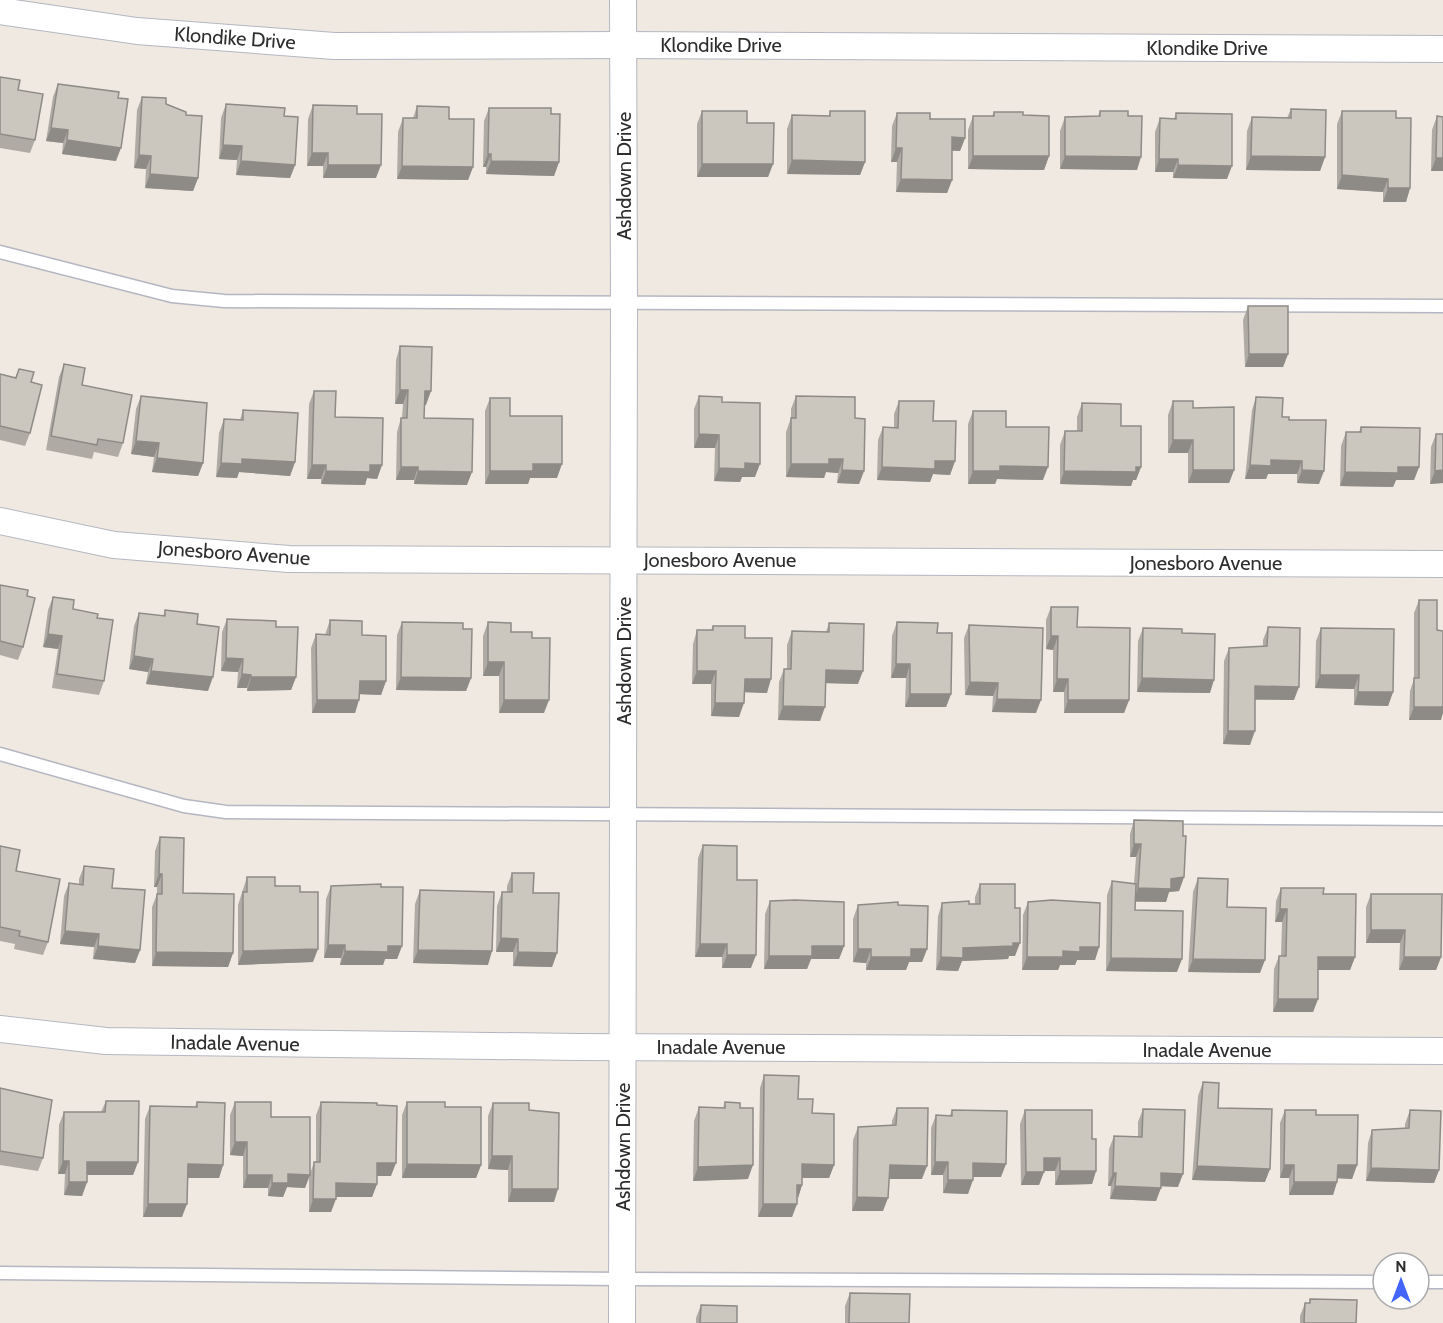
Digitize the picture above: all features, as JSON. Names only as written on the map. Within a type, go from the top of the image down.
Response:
[{"type":"street","name":"Ashdown Drive","points":[[622,1323],[623,0]]},
{"type":"street","name":"Klondike Drive","points":[[0,11],[137,31],[334,46],[1443,49]]},
{"type":"street","name":"Jonesboro Avenue","points":[[0,520],[114,545],[289,559],[1443,564]]},
{"type":"street","name":"Inadale Avenue","points":[[0,1029],[106,1041],[623,1047],[1443,1051]]},
{"type":"lane","points":[[0,252],[172,296],[198,300],[1443,306]]},
{"type":"lane","points":[[0,754],[184,806],[226,812],[1443,819]]},
{"type":"lane","points":[[0,1273],[623,1279],[1371,1282]]},
{"type":"building","points":[[0,77],[20,80],[18,90],[43,94],[35,140],[0,134]]},
{"type":"building","points":[[58,84],[119,92],[118,98],[128,99],[121,148],[67,140],[68,130],[51,128]]},
{"type":"building","points":[[142,97],[166,98],[166,104],[186,112],[186,115],[202,116],[198,178],[150,174],[151,156],[139,155]]},
{"type":"building","points":[[226,104],[285,108],[284,116],[298,117],[295,165],[241,161],[242,146],[223,145]]},
{"type":"building","points":[[313,105],[357,106],[357,114],[382,114],[381,165],[328,165],[328,153],[312,153]]},
{"type":"building","points":[[417,106],[449,107],[449,119],[474,119],[473,167],[402,166],[403,118],[417,118]]},
{"type":"building","points":[[489,108],[551,108],[551,114],[560,114],[559,162],[491,161],[491,154],[488,154]]},
{"type":"building","points":[[1291,109],[1326,110],[1325,157],[1251,156],[1252,117],[1291,118]]},
{"type":"building","points":[[702,111],[747,111],[747,123],[774,123],[773,164],[702,164]]},
{"type":"building","points":[[830,111],[865,111],[865,162],[792,160],[792,115],[830,116]]},
{"type":"building","points":[[1100,111],[1128,111],[1128,116],[1142,116],[1141,157],[1065,156],[1065,117],[1100,116]]},
{"type":"building","points":[[1342,111],[1396,111],[1396,118],[1411,118],[1410,188],[1388,188],[1388,179],[1342,175]]},
{"type":"building","points":[[994,112],[1023,112],[1023,115],[1049,116],[1049,156],[973,156],[973,116],[994,116]]},
{"type":"building","points":[[897,113],[930,113],[930,119],[965,119],[965,138],[952,137],[952,180],[901,179],[902,148],[896,148]]},
{"type":"building","points":[[1176,113],[1232,114],[1232,166],[1178,165],[1178,159],[1159,159],[1160,118],[1176,119]]},
{"type":"building","points":[[1437,116],[1443,117],[1443,158],[1436,158]]},
{"type":"building","points":[[1248,306],[1288,306],[1288,354],[1249,354]]},
{"type":"building","points":[[400,346],[432,347],[431,391],[425,391],[424,418],[473,419],[472,472],[418,471],[418,467],[401,467],[401,418],[407,418],[408,390],[400,390]]},
{"type":"building","points":[[64,364],[85,368],[82,385],[132,395],[123,443],[98,439],[97,445],[51,436]]},
{"type":"building","points":[[19,369],[34,372],[31,382],[42,385],[30,433],[0,426],[0,374],[16,378]]},
{"type":"building","points":[[314,391],[336,391],[335,417],[383,418],[382,465],[370,465],[370,472],[326,471],[326,465],[312,465]]},
{"type":"building","points":[[141,396],[207,403],[203,463],[157,458],[159,443],[136,441]]},
{"type":"building","points":[[699,396],[722,397],[722,402],[760,403],[760,464],[745,463],[745,469],[719,468],[719,435],[699,434]]},
{"type":"building","points":[[796,396],[855,397],[855,418],[865,419],[864,471],[842,470],[843,459],[829,459],[829,464],[791,464],[791,418],[796,418]]},
{"type":"building","points":[[1256,397],[1283,398],[1282,417],[1289,417],[1289,420],[1326,420],[1324,471],[1302,470],[1302,461],[1271,460],[1271,466],[1250,465]]},
{"type":"building","points":[[490,398],[510,398],[510,416],[562,416],[562,464],[533,464],[533,471],[490,471]]},
{"type":"building","points":[[899,401],[934,401],[933,421],[956,421],[955,461],[935,461],[935,469],[882,467],[883,427],[898,428]]},
{"type":"building","points":[[1173,401],[1193,401],[1193,408],[1234,407],[1234,470],[1193,470],[1193,440],[1173,440]]},
{"type":"building","points":[[1082,403],[1121,404],[1121,426],[1141,426],[1141,467],[1136,467],[1136,472],[1064,471],[1065,431],[1082,431]]},
{"type":"building","points":[[243,410],[298,413],[295,462],[242,459],[242,464],[221,463],[224,419],[243,420]]},
{"type":"building","points":[[973,411],[1006,411],[1006,427],[1049,427],[1048,467],[1000,466],[1000,471],[973,471]]},
{"type":"building","points":[[1361,427],[1420,428],[1419,467],[1398,467],[1398,473],[1345,472],[1346,432],[1361,432]]},
{"type":"building","points":[[1436,434],[1443,434],[1443,470],[1435,471]]},
{"type":"building","points":[[0,585],[28,590],[27,596],[35,598],[23,647],[0,641]]},
{"type":"building","points":[[53,597],[74,600],[73,609],[98,614],[97,618],[113,620],[104,681],[57,674],[62,636],[48,634]]},
{"type":"building","points":[[1419,600],[1437,600],[1437,630],[1443,631],[1443,707],[1414,707],[1414,678],[1419,678]]},
{"type":"building","points":[[1051,607],[1078,607],[1077,627],[1130,628],[1129,700],[1068,700],[1068,679],[1057,679],[1058,636],[1051,636]]},
{"type":"building","points":[[165,610],[198,614],[197,624],[219,627],[213,677],[151,671],[153,659],[134,656],[139,613],[165,616]]},
{"type":"building","points":[[227,619],[276,621],[276,627],[298,627],[296,677],[251,677],[251,675],[242,674],[243,659],[226,658]]},
{"type":"building","points":[[330,620],[362,621],[362,635],[386,636],[386,681],[360,681],[359,700],[317,700],[316,634],[330,635]]},
{"type":"building","points":[[402,622],[463,623],[463,629],[472,629],[471,678],[401,677]]},
{"type":"building","points":[[488,622],[511,623],[511,632],[532,632],[532,638],[550,638],[549,700],[504,700],[504,662],[488,662]]},
{"type":"building","points":[[897,622],[938,623],[937,633],[952,633],[951,694],[910,694],[910,664],[896,664]]},
{"type":"building","points":[[829,623],[864,624],[863,671],[826,670],[825,707],[783,706],[784,669],[791,669],[792,631],[829,632]]},
{"type":"building","points":[[969,625],[1043,628],[1041,700],[997,699],[998,683],[970,682]]},
{"type":"building","points":[[713,626],[745,626],[745,638],[772,638],[771,679],[745,679],[744,703],[715,703],[716,671],[697,671],[697,630],[713,630]]},
{"type":"building","points":[[1268,627],[1300,628],[1299,687],[1255,686],[1255,731],[1228,731],[1229,648],[1267,646]]},
{"type":"building","points":[[1143,628],[1182,629],[1182,633],[1215,634],[1214,680],[1142,678]]},
{"type":"building","points":[[1321,628],[1394,629],[1393,692],[1358,692],[1359,675],[1320,675]]},
{"type":"building","points":[[1134,820],[1183,821],[1183,836],[1186,836],[1184,877],[1171,879],[1171,889],[1138,888],[1141,844],[1134,844]]},
{"type":"building","points":[[160,837],[184,838],[183,893],[234,894],[233,953],[156,952],[157,894],[162,894],[162,874],[159,874]]},
{"type":"building","points":[[703,845],[737,846],[737,880],[757,880],[756,955],[727,955],[727,944],[700,944]]},
{"type":"building","points":[[0,846],[20,850],[16,871],[60,879],[48,942],[19,936],[20,931],[0,927]]},
{"type":"building","points":[[84,866],[114,869],[112,888],[145,890],[140,950],[98,946],[99,934],[65,931],[69,883],[83,885]]},
{"type":"building","points":[[512,873],[534,873],[533,893],[559,893],[557,953],[518,952],[518,939],[501,938],[502,892],[512,892]]},
{"type":"building","points":[[247,877],[275,877],[275,886],[300,886],[300,892],[318,892],[318,949],[243,951],[243,892],[247,892]]},
{"type":"building","points":[[1198,878],[1228,879],[1227,907],[1266,908],[1265,960],[1193,959]]},
{"type":"building","points":[[1112,881],[1136,884],[1135,910],[1183,911],[1182,959],[1111,958]]},
{"type":"building","points":[[381,884],[381,887],[403,887],[402,946],[388,946],[388,952],[345,951],[345,945],[328,945],[331,886]]},
{"type":"building","points":[[980,884],[1015,884],[1015,908],[1020,908],[1020,943],[1013,943],[1013,946],[963,948],[963,958],[941,957],[942,903],[969,901],[969,904],[980,904]]},
{"type":"building","points":[[1281,888],[1324,888],[1323,894],[1356,894],[1355,957],[1318,957],[1318,999],[1278,999],[1279,956],[1286,956],[1287,909],[1280,909]]},
{"type":"building","points":[[420,890],[494,892],[492,951],[418,950]]},
{"type":"building","points":[[1371,894],[1442,894],[1441,957],[1404,957],[1405,930],[1371,930]]},
{"type":"building","points":[[1052,900],[1100,903],[1099,947],[1080,947],[1080,952],[1063,951],[1063,957],[1027,957],[1028,902]]},
{"type":"building","points":[[770,901],[844,902],[844,946],[812,946],[812,956],[769,956]]},
{"type":"building","points":[[898,902],[898,905],[928,906],[927,949],[911,949],[911,957],[871,957],[871,949],[858,949],[858,905]]},
{"type":"building","points":[[764,1075],[799,1076],[798,1099],[813,1099],[812,1113],[834,1114],[834,1165],[802,1164],[802,1185],[797,1185],[797,1204],[763,1204]]},
{"type":"building","points":[[1203,1082],[1219,1083],[1218,1108],[1272,1109],[1270,1169],[1197,1166]]},
{"type":"building","points":[[0,1088],[52,1100],[43,1158],[0,1151]]},
{"type":"building","points":[[106,1101],[139,1101],[138,1162],[87,1162],[87,1182],[69,1182],[69,1161],[63,1161],[64,1112],[105,1112]]},
{"type":"building","points":[[197,1102],[225,1103],[223,1165],[188,1164],[187,1204],[148,1204],[150,1106],[197,1107]]},
{"type":"building","points":[[235,1102],[271,1102],[271,1117],[310,1117],[310,1175],[288,1174],[288,1183],[272,1183],[272,1175],[247,1175],[247,1142],[235,1142]]},
{"type":"building","points":[[321,1102],[377,1103],[377,1105],[397,1106],[396,1163],[377,1163],[377,1184],[336,1183],[336,1199],[313,1199],[314,1162],[320,1162]]},
{"type":"building","points":[[407,1102],[445,1102],[445,1107],[481,1107],[481,1165],[407,1164]]},
{"type":"building","points":[[725,1102],[740,1103],[740,1108],[753,1108],[753,1165],[698,1167],[699,1107],[725,1108]]},
{"type":"building","points":[[493,1103],[529,1103],[529,1110],[559,1113],[558,1189],[512,1189],[512,1156],[492,1156]]},
{"type":"building","points":[[897,1108],[928,1108],[927,1166],[890,1165],[888,1198],[857,1197],[858,1127],[896,1125]]},
{"type":"building","points":[[1143,1109],[1185,1110],[1183,1174],[1161,1173],[1161,1188],[1115,1186],[1114,1136],[1142,1137]]},
{"type":"building","points":[[952,1110],[1007,1111],[1006,1164],[973,1163],[973,1180],[948,1180],[948,1162],[935,1162],[936,1115],[952,1116]]},
{"type":"building","points":[[1025,1110],[1092,1110],[1092,1139],[1096,1139],[1096,1171],[1060,1171],[1060,1158],[1044,1158],[1044,1172],[1026,1172]]},
{"type":"building","points":[[1285,1110],[1316,1110],[1316,1115],[1358,1115],[1357,1165],[1338,1165],[1337,1182],[1294,1182],[1294,1165],[1284,1165]]},
{"type":"building","points":[[1410,1110],[1441,1111],[1439,1170],[1371,1168],[1372,1130],[1409,1128]]},
{"type":"building","points":[[850,1293],[910,1294],[909,1323],[849,1323]]},
{"type":"building","points":[[1310,1299],[1357,1300],[1356,1323],[1304,1323],[1305,1303],[1310,1303]]},
{"type":"building","points":[[701,1305],[737,1306],[737,1323],[700,1323]]}]
